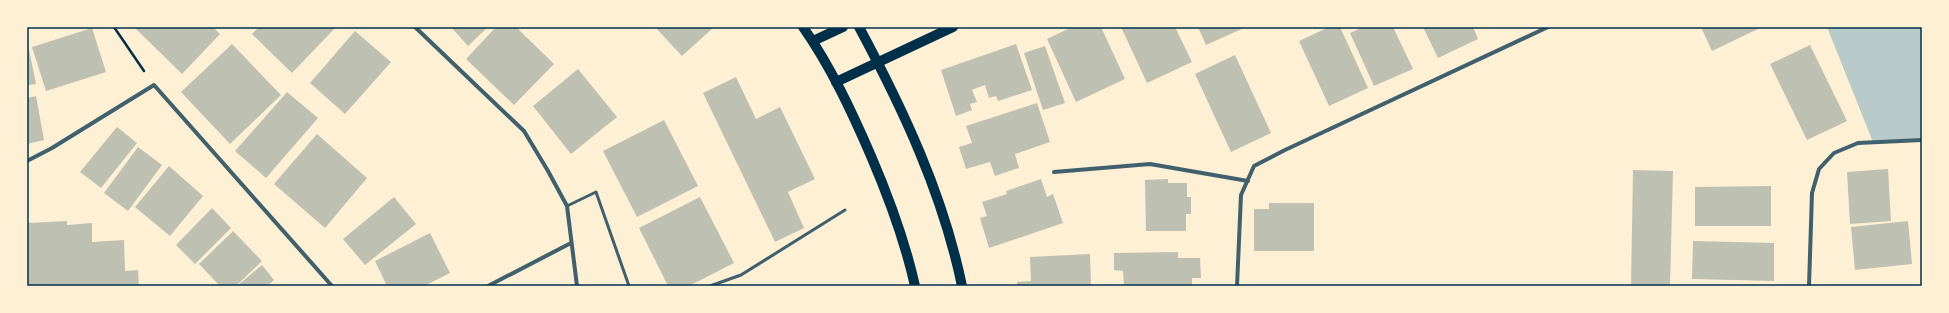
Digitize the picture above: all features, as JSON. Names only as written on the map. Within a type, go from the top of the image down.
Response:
[{"type":"main road","points":[[803,27],[836,82],[853,114],[890,201],[915,286]]},
{"type":"main road","points":[[813,42],[843,27]]},
{"type":"main road","points":[[859,27],[895,94],[933,185],[956,259],[962,286]]},
{"type":"main road","points":[[836,82],[952,27]]},
{"type":"street","points":[[415,27],[524,131],[548,170],[567,206],[577,286]]},
{"type":"street","points":[[1237,286],[1241,195],[1254,166],[1548,27]]},
{"type":"street","points":[[27,161],[52,148],[154,85],[332,286]]},
{"type":"street","points":[[1809,286],[1812,193],[1819,169],[1834,152],[1858,143],[1922,140]]},
{"type":"street","points":[[1054,172],[1150,164],[1248,181]]},
{"type":"street","points":[[488,286],[571,243]]},
{"type":"lane","points":[[567,206],[596,192],[629,286]]},
{"type":"lane","points":[[710,286],[741,275],[845,210]]},
{"type":"path","points":[[114,27],[154,85]]},
{"type":"shaded area","points":[[1827,27],[1922,27],[1922,140],[1873,142]]},
{"type":"building","points":[[134,27],[213,27],[220,34],[182,74]]},
{"type":"building","points":[[259,27],[336,27],[292,73],[252,34]]},
{"type":"building","points":[[451,27],[488,27],[468,46]]},
{"type":"building","points":[[496,27],[516,27],[554,64],[514,105],[466,59]]},
{"type":"building","points":[[655,27],[714,27],[682,56]]},
{"type":"building","points":[[1072,27],[1101,27],[1125,79],[1076,102],[1047,39]]},
{"type":"building","points":[[1121,27],[1175,27],[1192,62],[1147,83]]},
{"type":"building","points":[[1198,27],[1246,27],[1206,45]]},
{"type":"building","points":[[1329,27],[1340,27],[1368,88],[1329,106],[1299,41]]},
{"type":"building","points":[[1363,27],[1393,27],[1413,69],[1374,86],[1350,33]]},
{"type":"building","points":[[1423,27],[1473,27],[1478,39],[1438,58]]},
{"type":"building","points":[[1701,27],[1762,27],[1712,51]]},
{"type":"building","points":[[92,28],[106,72],[46,91],[32,47]]},
{"type":"building","points":[[355,31],[391,62],[345,114],[310,83]]},
{"type":"building","points":[[27,40],[36,84],[27,85]]},
{"type":"building","points":[[232,44],[281,95],[230,144],[181,92]]},
{"type":"building","points":[[1016,44],[1032,90],[998,101],[996,96],[989,98],[985,85],[972,90],[977,102],[970,104],[972,110],[956,116],[941,70]]},
{"type":"building","points":[[1810,45],[1847,121],[1807,140],[1770,64]]},
{"type":"building","points":[[1045,46],[1065,103],[1043,110],[1024,53]]},
{"type":"building","points":[[1235,55],[1271,133],[1231,152],[1195,74]]},
{"type":"building","points":[[578,69],[617,117],[571,154],[533,106]]},
{"type":"building","points":[[736,77],[756,119],[780,107],[815,179],[788,192],[804,228],[775,242],[703,93]]},
{"type":"building","points":[[287,92],[318,118],[266,178],[235,151]]},
{"type":"building","points":[[36,96],[44,140],[27,144],[27,98]]},
{"type":"building","points":[[1037,103],[1050,142],[1015,154],[1019,168],[995,176],[990,162],[966,169],[959,147],[972,143],[966,126]]},
{"type":"building","points":[[664,120],[698,186],[637,217],[603,151]]},
{"type":"building","points":[[117,127],[137,143],[101,188],[80,172]]},
{"type":"building","points":[[317,134],[367,178],[325,228],[274,184]]},
{"type":"building","points":[[138,147],[162,165],[128,211],[104,193]]},
{"type":"building","points":[[169,166],[203,196],[170,236],[135,207]]},
{"type":"building","points":[[1888,169],[1891,221],[1850,224],[1847,172]]},
{"type":"building","points":[[1633,170],[1673,171],[1670,286],[1631,286]]},
{"type":"building","points":[[1041,179],[1047,197],[1053,194],[1063,223],[989,248],[980,218],[987,216],[982,202],[1007,194],[1006,191]]},
{"type":"building","points":[[1168,179],[1168,183],[1187,183],[1187,197],[1191,197],[1191,214],[1186,214],[1186,231],[1146,231],[1145,180]]},
{"type":"building","points":[[1771,186],[1771,226],[1695,226],[1695,187]]},
{"type":"building","points":[[394,197],[416,224],[365,265],[343,239]]},
{"type":"building","points":[[700,197],[734,263],[689,286],[668,286],[639,228]]},
{"type":"building","points":[[1269,203],[1314,203],[1314,251],[1254,251],[1254,209],[1269,209]]},
{"type":"building","points":[[212,208],[231,228],[195,264],[176,245]]},
{"type":"building","points":[[67,221],[67,225],[92,223],[92,242],[124,240],[125,271],[138,270],[139,286],[27,286],[27,223]]},
{"type":"building","points":[[1908,221],[1912,264],[1855,270],[1851,227]]},
{"type":"building","points":[[233,231],[262,261],[236,286],[220,286],[199,264]]},
{"type":"building","points":[[430,233],[450,273],[424,286],[387,286],[375,261]]},
{"type":"building","points":[[1693,241],[1774,243],[1774,281],[1692,279]]},
{"type":"building","points":[[1178,252],[1178,258],[1200,258],[1201,278],[1192,278],[1192,286],[1124,286],[1123,271],[1114,270],[1114,253]]},
{"type":"building","points":[[1090,254],[1091,286],[1017,286],[1017,282],[1031,281],[1030,257]]},
{"type":"building","points":[[262,265],[274,280],[267,286],[237,286]]}]
